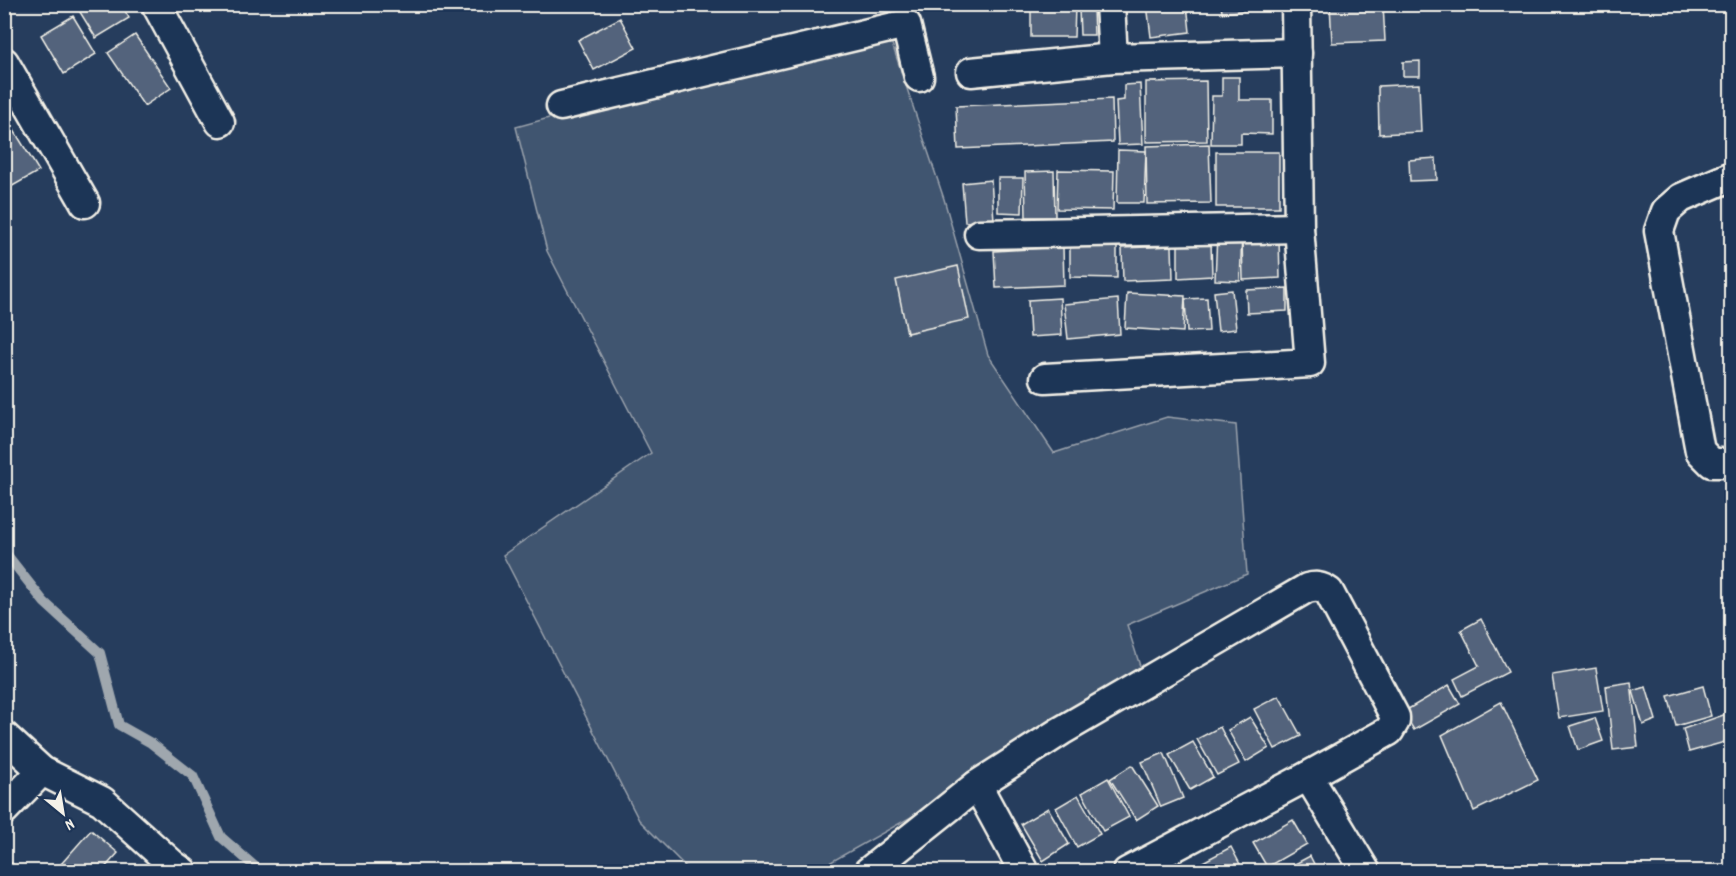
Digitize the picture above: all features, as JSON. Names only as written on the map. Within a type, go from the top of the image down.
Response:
[{"type":"street","points":[[156,4],[220,122]]},
{"type":"street","points":[[1110,4],[1113,58]]},
{"type":"street","points":[[1045,378],[1310,363],[1299,228],[1296,4]]},
{"type":"street","points":[[561,106],[906,14],[919,77]]},
{"type":"street","points":[[971,72],[1113,58],[1297,53]]},
{"type":"street","points":[[4,62],[85,203]]},
{"type":"street","points":[[1731,176],[1681,198],[1666,211],[1659,231],[1700,451],[1712,462],[1731,463]]},
{"type":"street","points":[[979,234],[1299,228]]},
{"type":"street","points":[[868,872],[977,784],[1061,731],[1307,588],[1317,586],[1329,592],[1395,717],[1389,731],[1308,777],[1127,872]]},
{"type":"street","points":[[4,736],[42,771],[102,801],[174,869]]},
{"type":"street","points":[[4,810],[42,771]]},
{"type":"street","points":[[1308,777],[1366,872]]},
{"type":"street","points":[[977,784],[1024,872]]},
{"type":"shaded area","points":[[886,26],[944,199],[988,355],[1054,453],[1167,417],[1236,425],[1247,574],[1127,625],[1146,685],[815,871],[690,871],[639,820],[503,555],[651,453],[547,251],[516,127]]},
{"type":"building","points":[[75,4],[121,4],[129,18],[96,38]]},
{"type":"building","points":[[1147,4],[1187,4],[1190,32],[1151,37]]},
{"type":"building","points":[[1221,4],[1260,4],[1260,9],[1222,13]]},
{"type":"building","points":[[1330,4],[1383,4],[1385,41],[1332,43]]},
{"type":"building","points":[[1031,6],[1075,7],[1074,37],[1031,37]]},
{"type":"building","points":[[1079,9],[1093,9],[1094,35],[1080,35]]},
{"type":"building","points":[[73,16],[96,54],[64,74],[41,35]]},
{"type":"building","points":[[620,18],[636,48],[594,70],[578,40]]},
{"type":"building","points":[[135,35],[171,88],[144,106],[108,53]]},
{"type":"building","points":[[1420,61],[1420,76],[1403,76],[1403,62]]},
{"type":"building","points":[[1222,77],[1239,77],[1239,100],[1272,100],[1272,134],[1241,133],[1241,144],[1211,144],[1212,96],[1222,96]]},
{"type":"building","points":[[1206,81],[1207,141],[1146,142],[1146,82]]},
{"type":"building","points":[[1140,84],[1143,144],[1118,145],[1116,101],[1124,100],[1124,85]]},
{"type":"building","points":[[1419,84],[1421,132],[1379,134],[1378,86]]},
{"type":"building","points":[[1112,99],[1113,142],[958,149],[956,106]]},
{"type":"building","points":[[4,114],[39,171],[9,188],[4,181]]},
{"type":"building","points":[[1209,144],[1211,203],[1147,204],[1146,146]]},
{"type":"building","points":[[1118,150],[1146,151],[1144,203],[1117,203]]},
{"type":"building","points":[[1216,152],[1279,152],[1279,207],[1216,207]]},
{"type":"building","points":[[1436,158],[1437,180],[1410,181],[1409,160]]},
{"type":"building","points":[[1058,170],[1114,171],[1113,210],[1057,209]]},
{"type":"building","points":[[1054,171],[1055,217],[1026,217],[1025,172]]},
{"type":"building","points":[[998,178],[1023,178],[1022,213],[998,212]]},
{"type":"building","points":[[991,180],[994,220],[965,222],[962,183]]},
{"type":"building","points":[[1217,234],[1242,235],[1240,281],[1215,280]]},
{"type":"building","points":[[1279,238],[1280,278],[1243,280],[1242,239]]},
{"type":"building","points":[[1211,242],[1212,276],[1178,278],[1178,243]]},
{"type":"building","points":[[1070,246],[1117,246],[1117,278],[1070,277]]},
{"type":"building","points":[[1172,246],[1173,279],[1123,281],[1122,248]]},
{"type":"building","points":[[1063,247],[1064,285],[996,288],[994,251]]},
{"type":"building","points":[[958,266],[969,319],[907,333],[896,280]]},
{"type":"building","points":[[1287,288],[1287,311],[1247,313],[1246,290]]},
{"type":"building","points":[[1232,290],[1236,329],[1218,331],[1214,292]]},
{"type":"building","points":[[1127,293],[1185,296],[1183,332],[1125,328]]},
{"type":"building","points":[[1060,298],[1062,335],[1030,337],[1028,300]]},
{"type":"building","points":[[1207,298],[1209,331],[1187,332],[1185,299]]},
{"type":"building","points":[[1118,299],[1120,334],[1068,339],[1064,304]]},
{"type":"building","points":[[1481,619],[1508,672],[1462,696],[1454,679],[1479,666],[1461,630]]},
{"type":"building","points":[[1732,620],[1732,637],[1725,623]]},
{"type":"building","points":[[1596,668],[1603,711],[1559,718],[1552,675]]},
{"type":"building","points":[[1631,682],[1638,747],[1613,750],[1606,686]]},
{"type":"building","points":[[1449,685],[1460,704],[1414,730],[1403,712]]},
{"type":"building","points":[[1703,686],[1711,716],[1676,726],[1668,696]]},
{"type":"building","points":[[1646,687],[1656,720],[1643,725],[1633,691]]},
{"type":"building","points":[[1279,696],[1301,736],[1275,749],[1254,709]]},
{"type":"building","points":[[1501,702],[1538,780],[1474,811],[1442,735]]},
{"type":"building","points":[[1732,712],[1732,740],[1689,752],[1683,729]]},
{"type":"building","points":[[1250,717],[1269,748],[1246,762],[1228,730]]},
{"type":"building","points":[[1595,718],[1603,741],[1578,750],[1570,726]]},
{"type":"building","points":[[1220,727],[1239,764],[1217,775],[1197,739]]},
{"type":"building","points":[[1193,742],[1213,777],[1190,790],[1169,755]]},
{"type":"building","points":[[1164,753],[1183,798],[1161,807],[1142,762]]},
{"type":"building","points":[[1132,765],[1158,806],[1136,820],[1110,779]]},
{"type":"building","points":[[1108,778],[1129,817],[1103,831],[1082,793]]},
{"type":"building","points":[[1078,795],[1100,834],[1077,847],[1056,808]]},
{"type":"building","points":[[1048,808],[1069,844],[1043,861],[1021,824]]},
{"type":"building","points":[[1293,820],[1307,844],[1267,867],[1253,843]]},
{"type":"building","points":[[91,830],[118,853],[101,872],[54,872]]},
{"type":"building","points":[[1231,847],[1244,872],[1184,872]]},
{"type":"building","points":[[4,856],[21,872],[4,872]]},
{"type":"building","points":[[1310,856],[1318,872],[1280,872]]},
{"type":"waterway","points":[[4,551],[44,602],[100,653],[119,725],[151,743],[193,776],[221,837],[261,872]]}]
